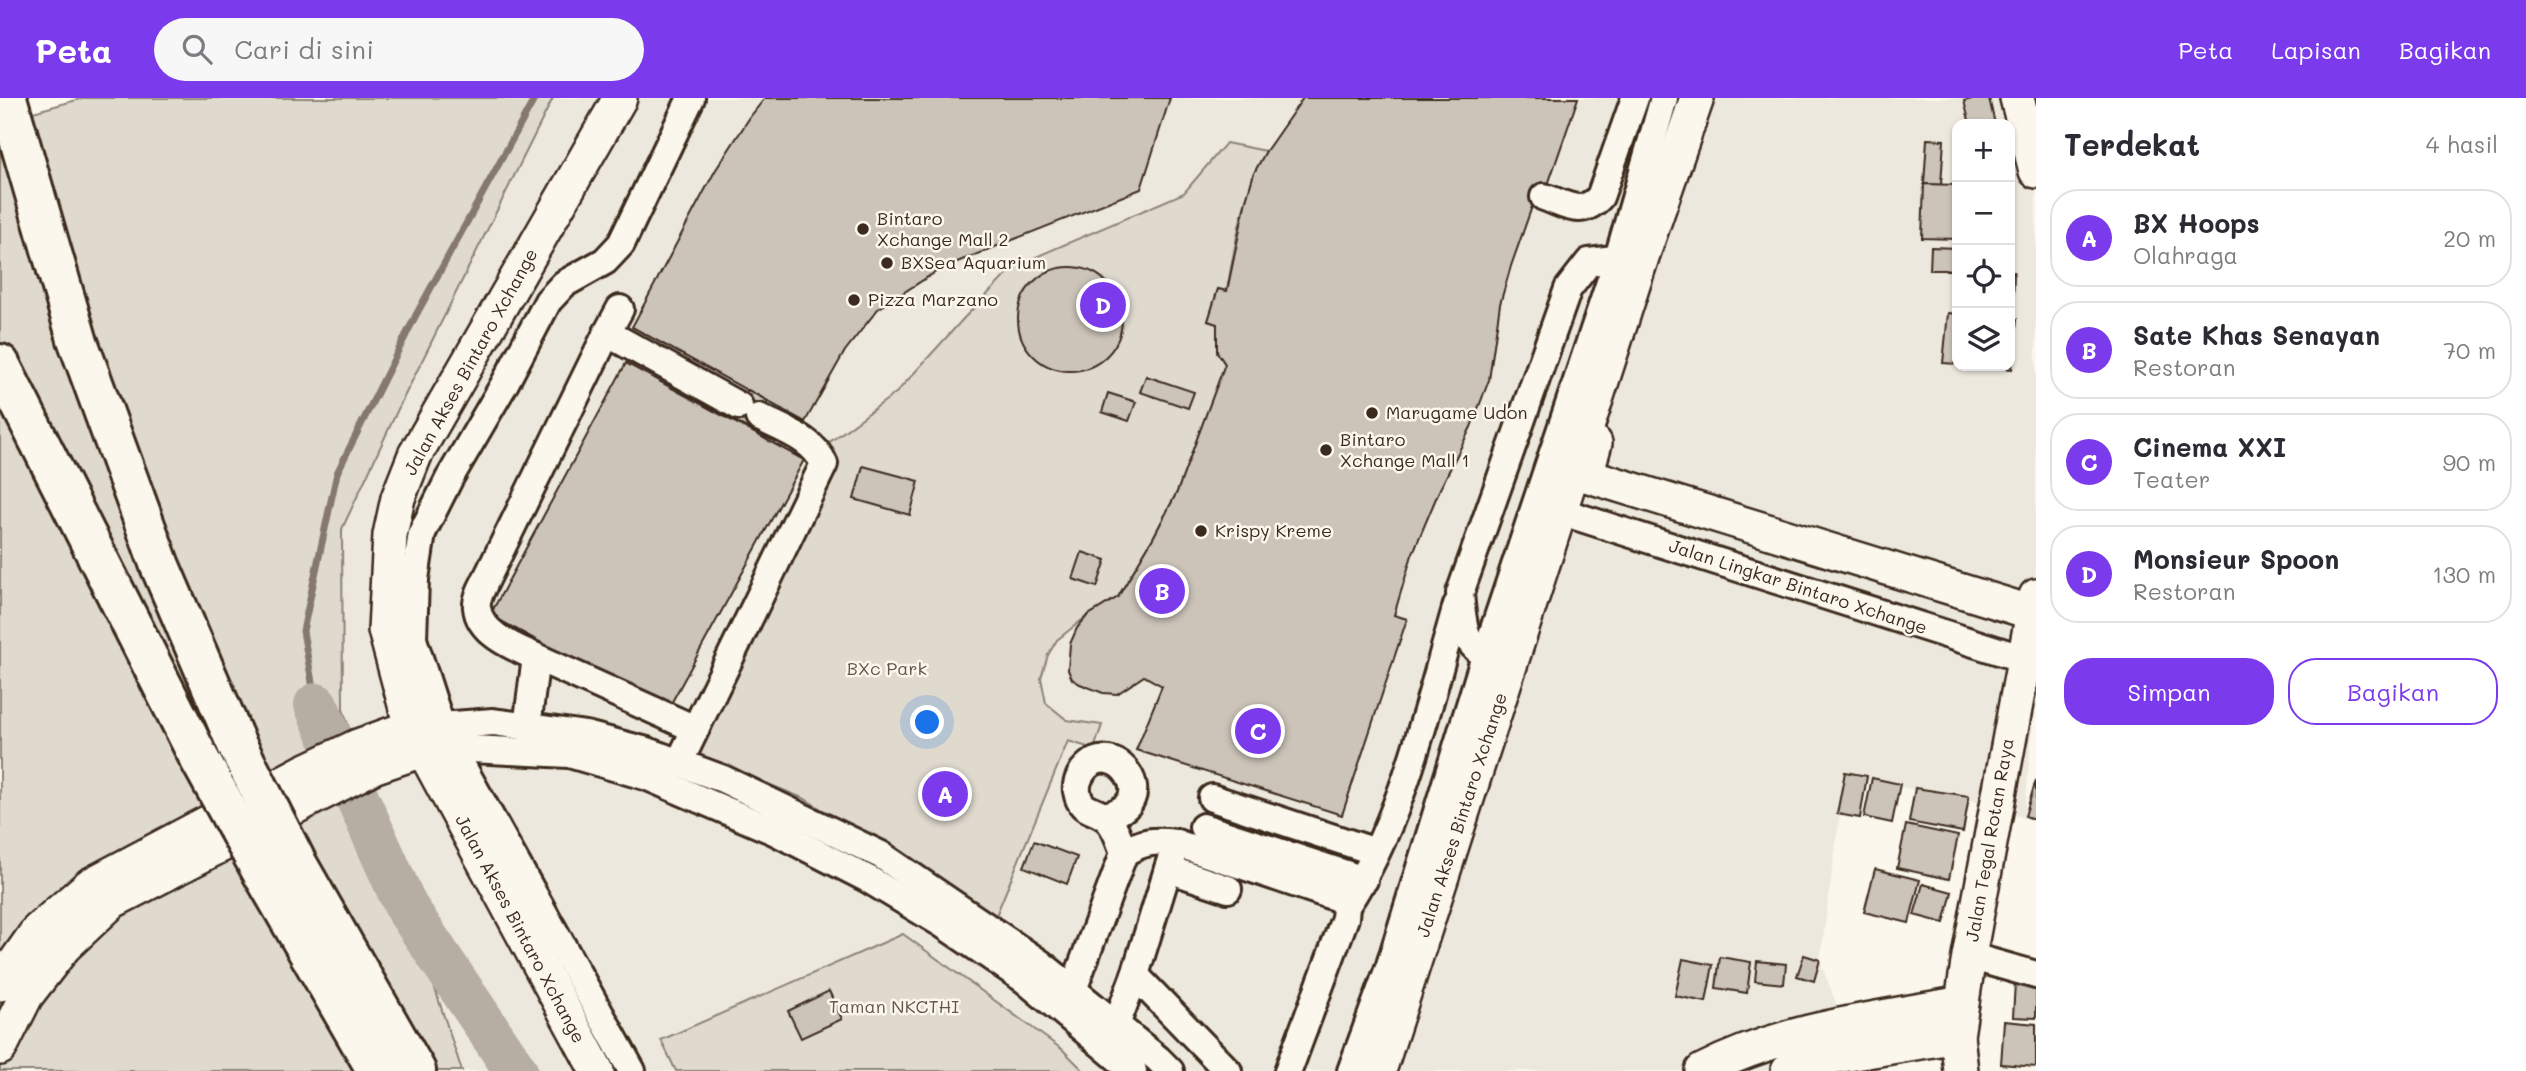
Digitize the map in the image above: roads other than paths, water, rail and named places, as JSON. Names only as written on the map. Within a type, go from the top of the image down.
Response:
[{"type":"highway","points":[[12,115],[77,340],[160,566],[236,743],[280,870],[377,1071]]},
{"type":"highway","points":[[0,364],[199,758],[280,870],[416,1071]]},
{"type":"main road","name":"Jalan Akses Bintaro Xchange","points":[[597,1071],[432,738],[411,678],[385,630],[390,535],[398,498],[415,455],[620,98]]},
{"type":"main road","name":"Jalan Akses Bintaro Xchange","points":[[1379,1071],[1498,661],[1546,559],[1630,257],[1697,98]]},
{"type":"main road","points":[[2025,105],[2036,171]]},
{"type":"main road","name":"Jalan Akses Bintaro Xchange","points":[[1586,475],[1646,279],[1630,257]]},
{"type":"main road","points":[[1586,475],[2034,604]]},
{"type":"main road","name":"Jalan Tegal Rotan Raya","points":[[1961,1071],[1957,1036],[1969,956],[2025,716],[2024,659],[2034,604]]},
{"type":"main road","points":[[0,1048],[7,986],[38,930],[90,885],[366,757],[432,738]]},
{"type":"main road","points":[[1703,1071],[1731,1056],[1802,1032],[1962,1003]]},
{"type":"main road","points":[[1788,1071],[1831,1057],[1957,1036]]},
{"type":"street","points":[[411,678],[415,579],[422,533],[548,301],[564,284],[605,261],[621,244],[691,98]]},
{"type":"street","points":[[1544,197],[1580,209],[1590,207],[1600,197],[1635,98]]},
{"type":"street","points":[[1351,1071],[1498,661],[1630,257],[1664,98]]},
{"type":"street","points":[[1288,1071],[1345,918],[1346,906],[1364,880],[1410,765],[1460,593],[1567,289],[1589,262],[1630,257]]},
{"type":"street","points":[[620,309],[481,590],[477,607],[484,623],[510,645],[695,730]]},
{"type":"street","points":[[607,333],[804,441],[819,453],[824,464],[679,763]]},
{"type":"street","points":[[467,364],[505,383]]},
{"type":"street","name":"Jalan Akses Bintaro Xchange","points":[[1546,559],[1572,514],[1586,475]]},
{"type":"street","name":"Jalan Lingkar Bintaro Xchange","points":[[1572,514],[2024,659]]},
{"type":"street","points":[[1460,593],[1466,638],[1498,661]]},
{"type":"street","points":[[527,727],[536,657]]},
{"type":"street","points":[[432,738],[494,722],[586,735],[647,751],[723,779],[881,855],[1030,956],[1170,1071]]},
{"type":"street","points":[[432,738],[629,1070]]},
{"type":"street","points":[[432,738],[569,754],[648,776],[774,831],[868,879],[941,923],[1025,981],[1133,1071]]},
{"type":"street","points":[[1212,798],[1376,852]]},
{"type":"street","points":[[1104,816],[1118,835],[1124,853]]},
{"type":"street","points":[[1203,827],[1364,880]]},
{"type":"street","points":[[1073,990],[1124,853],[1139,844],[1157,840],[1176,844],[1338,898],[1346,906]]},
{"type":"street","points":[[1116,1025],[1135,975],[1176,844]]},
{"type":"street","points":[[1168,869],[1228,889]]},
{"type":"street","points":[[1969,956],[2036,975]]},
{"type":"street","points":[[1135,975],[1228,1071]]},
{"type":"waterway","points":[[316,705],[303,631],[337,473],[416,315],[535,98]]},
{"type":"waterway","points":[[316,705],[406,907],[516,1071]]},
{"type":"place","name":"Bintaro Xchange Mall 2","points":[[863,229]]},
{"type":"place","name":"BXSea Aquarium","points":[[887,263]]},
{"type":"place","name":"Pizza Marzano","points":[[854,300]]},
{"type":"place","name":"Monsieur Spoon","points":[[1103,305]]},
{"type":"place","name":"Marugame Udon","points":[[1372,413]]},
{"type":"place","name":"Bintaro Xchange Mall 1","points":[[1326,450]]},
{"type":"place","name":"Krispy Kreme","points":[[1201,531]]},
{"type":"place","name":"Sate Khas Senayan","points":[[1162,591]]},
{"type":"place","name":"Cinema XXI","points":[[1258,731]]},
{"type":"place","name":"BX Hoops","points":[[945,794]]},
{"type":"park label","name":"BXc Park","points":[[887,669]]},
{"type":"park label","name":"Taman NKCTHI","points":[[894,1007]]}]
